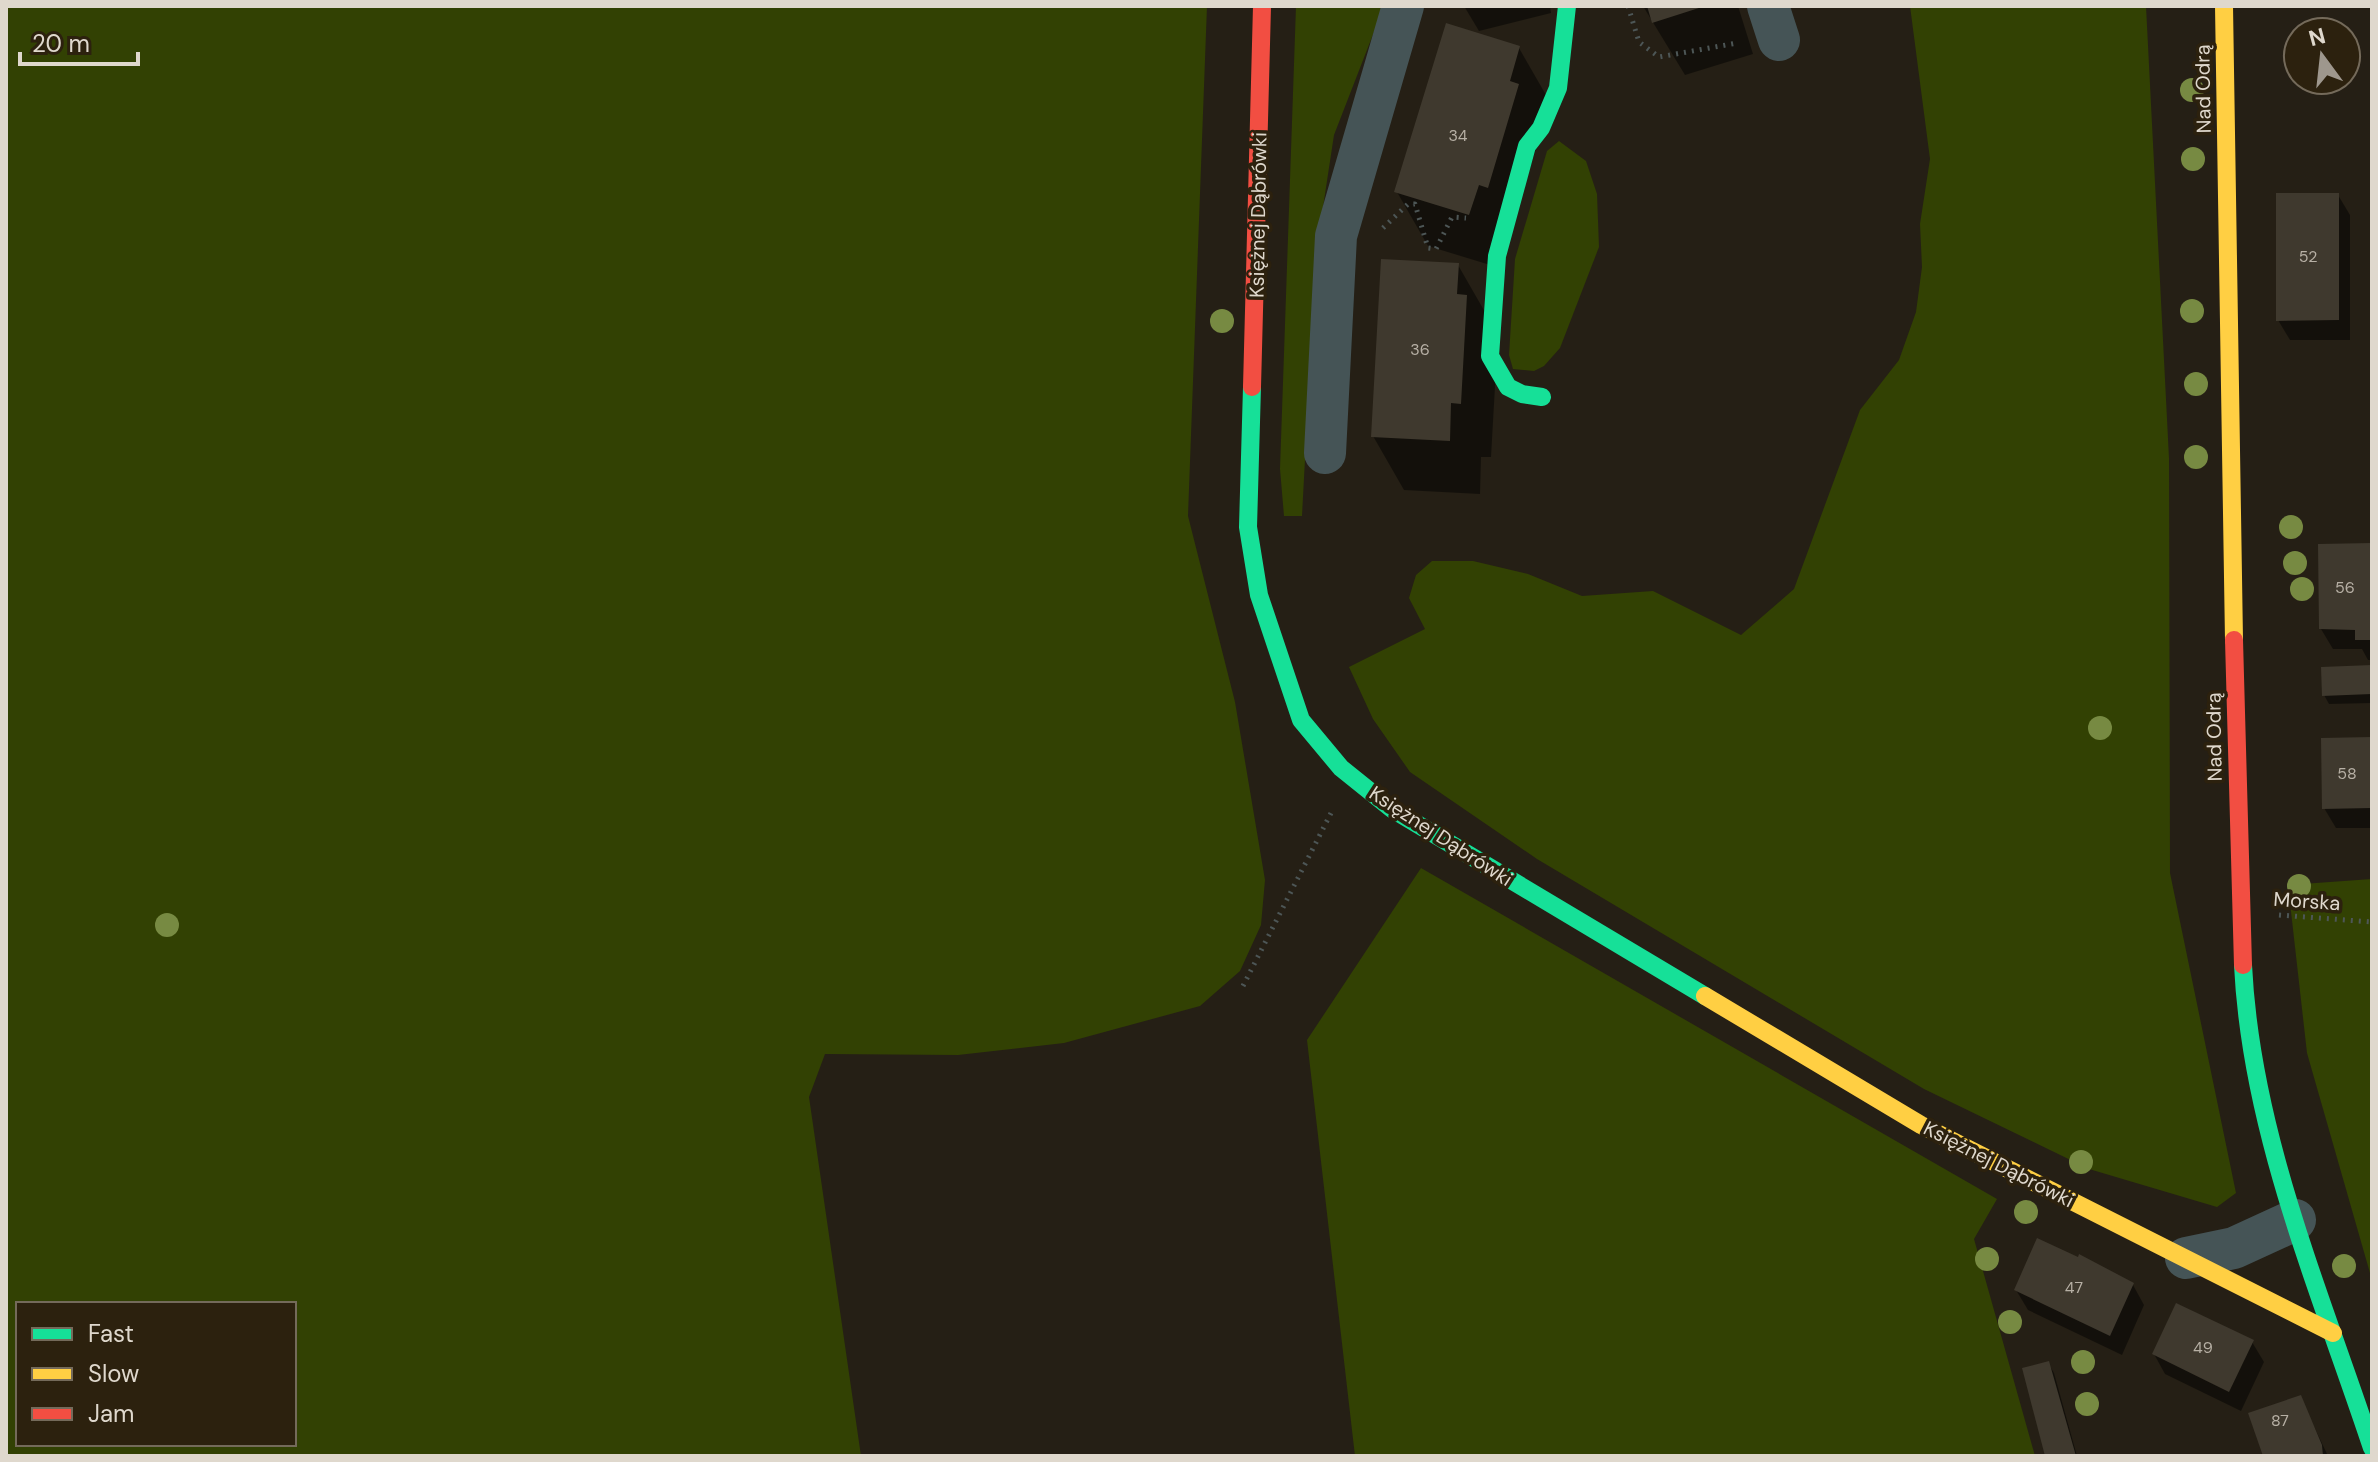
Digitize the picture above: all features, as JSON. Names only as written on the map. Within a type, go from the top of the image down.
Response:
[{"type":"street","name":"Księżnej Dąbrówki","points":[[1262,6],[1248,527],[1259,595],[1301,720],[1341,768],[1392,809],[1921,1125],[2333,1333]]},
{"type":"street","points":[[1325,453],[1336,236],[1403,6]]},
{"type":"street","points":[[1542,397],[1525,397],[1506,389],[1495,372],[1490,356],[1497,256],[1527,146],[1541,128],[1558,88],[1567,6]]},
{"type":"street","name":"Nad Odrą","points":[[2224,6],[2239,911],[2254,1073],[2271,1144],[2372,1448]]},
{"type":"street","points":[[2186,1258],[2234,1248],[2295,1220]]},
{"type":"path","points":[[1628,6],[1639,42],[1659,57],[1764,29]]},
{"type":"path","points":[[1373,237],[1408,204],[1415,204],[1419,210],[1428,248],[1436,249],[1452,217],[1471,219]]},
{"type":"path","points":[[1243,986],[1327,816],[1360,783]]},
{"type":"path","name":"Morska","points":[[2239,911],[2372,922]]},
{"type":"green space","points":[[6,6],[1207,6],[1188,516],[1235,702],[1265,880],[1261,925],[1240,971],[1200,1006],[1064,1043],[958,1055],[825,1054],[809,1097],[861,1456],[6,1456]]},
{"type":"green space","points":[[1296,6],[1384,6],[1334,135],[1316,253],[1302,516],[1284,516],[1280,469]]},
{"type":"green space","points":[[1910,6],[2146,6],[2169,458],[2170,873],[2236,1193],[2217,1207],[2089,1169],[1924,1089],[1537,859],[1410,772],[1373,719],[1349,667],[1425,629],[1409,598],[1416,575],[1432,561],[1473,561],[1528,574],[1582,596],[1653,591],[1741,635],[1794,589],[1860,410],[1899,360],[1916,312],[1922,267],[1920,224],[1930,159]]},
{"type":"green space","points":[[1559,141],[1586,161],[1597,194],[1599,247],[1560,348],[1544,366],[1534,371],[1513,369],[1509,355],[1515,259],[1547,151]]},
{"type":"green space","points":[[1421,868],[1997,1199],[1974,1239],[2035,1456],[1355,1456],[1307,1040]]},
{"type":"green space","points":[[2372,879],[2372,1280],[2307,1053],[2288,885]]},
{"type":"building","points":[[1647,6],[1702,6],[1702,7],[1652,23]]},
{"type":"building","points":[[1446,23],[1520,46],[1510,81],[1519,84],[1488,188],[1479,185],[1469,215],[1394,192]]},
{"type":"building","points":[[2276,193],[2339,193],[2339,320],[2276,321]]},
{"type":"building","points":[[1381,259],[1459,263],[1457,294],[1467,295],[1461,404],[1451,403],[1450,441],[1371,437]]},
{"type":"building","points":[[2372,543],[2372,640],[2355,640],[2355,630],[2319,629],[2318,544]]},
{"type":"building","points":[[2372,665],[2372,694],[2322,696],[2321,667]]},
{"type":"building","points":[[2372,737],[2372,808],[2322,809],[2321,738]]},
{"type":"building","points":[[2037,1238],[2078,1257],[2079,1254],[2134,1283],[2110,1336],[2014,1290]]},
{"type":"building","points":[[2176,1303],[2254,1340],[2229,1392],[2152,1354]]},
{"type":"building","points":[[2049,1361],[2076,1456],[2045,1456],[2022,1368]]},
{"type":"building","points":[[2301,1395],[2322,1445],[2323,1456],[2263,1456],[2248,1413]]},
{"type":"traffic: fast","points":[[1542,397],[1522,394],[1508,387],[1490,356],[1497,256],[1527,146],[1541,128],[1558,88],[1567,6]]},
{"type":"traffic: fast","points":[[1252,387],[1248,527],[1259,595],[1301,720],[1341,768],[1392,809],[1705,996]]},
{"type":"traffic: fast","points":[[2243,965],[2259,1089],[2274,1150],[2310,1270],[2372,1448]]},
{"type":"traffic: slow","points":[[2224,6],[2234,640]]},
{"type":"traffic: slow","points":[[1705,996],[1921,1125],[2333,1333]]},
{"type":"traffic: jam","points":[[1252,387],[1262,6]]},
{"type":"traffic: jam","points":[[2234,640],[2243,965]]}]
